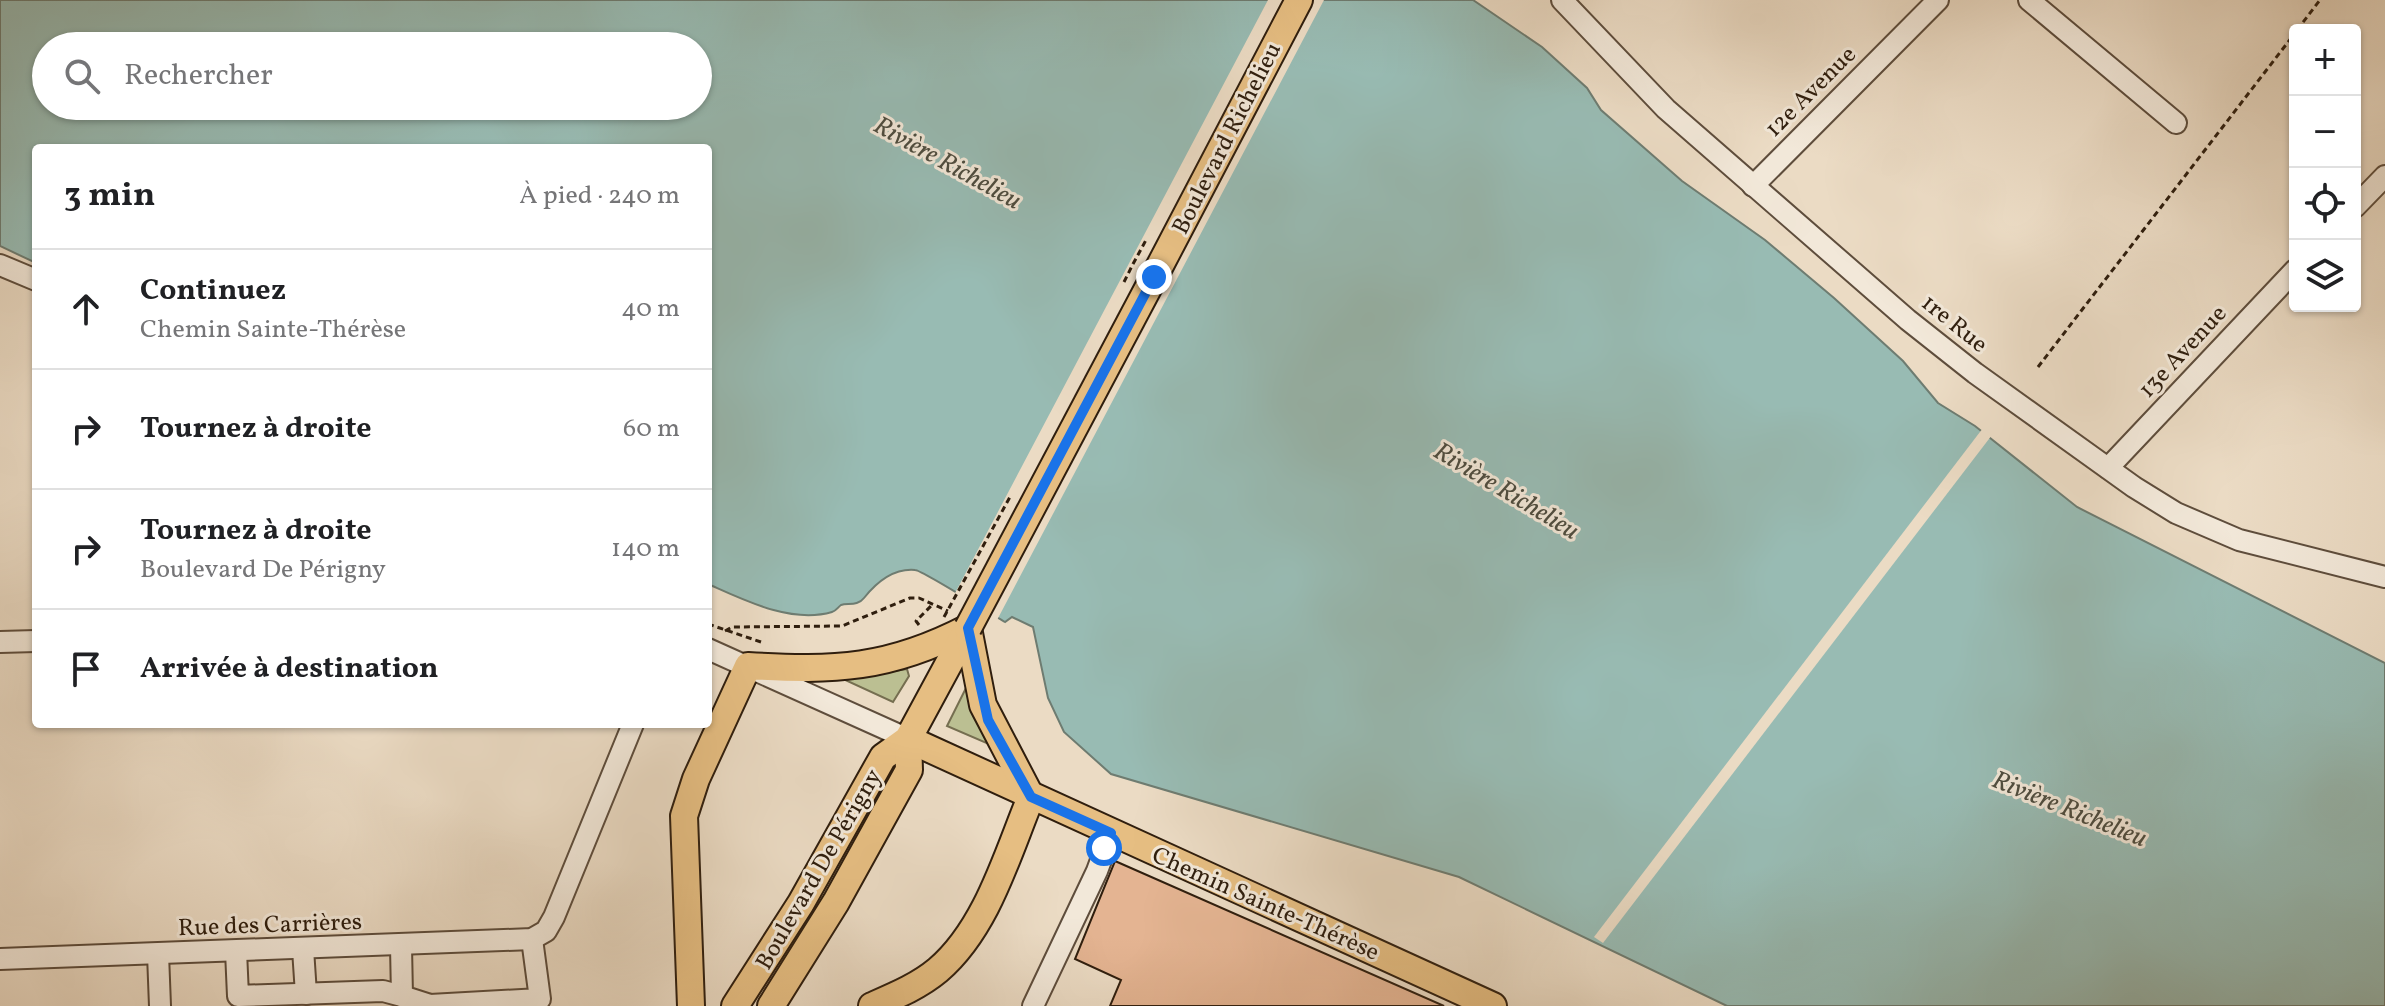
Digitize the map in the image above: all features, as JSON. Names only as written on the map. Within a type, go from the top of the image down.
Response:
[{"type":"main road","name":"Boulevard Richelieu","points":[[1154,277],[1299,0]]},
{"type":"main road","name":"Boulevard De Périgny","points":[[771,1006],[836,902],[909,770],[908,739],[963,622],[1154,277]]},
{"type":"main road","points":[[691,1006],[684,816],[696,779],[748,666],[821,669],[866,665],[912,655],[963,622],[988,720],[1031,797],[980,913],[963,943],[931,976],[872,1006]]},
{"type":"main road","name":"Boulevard De Périgny","points":[[735,1006],[801,903],[883,757],[908,739]]},
{"type":"main road","name":"Chemin Sainte-Thérèse","points":[[908,739],[1493,1006]]},
{"type":"street","name":"1re Rue","points":[[1562,0],[1649,94],[1753,186],[1940,346],[2108,468],[2158,503],[2217,532],[2288,554],[2385,577]]},
{"type":"street","name":"12e Avenue","points":[[1753,186],[1938,0]]},
{"type":"street","points":[[2029,0],[2176,123]]},
{"type":"street","points":[[2361,201],[2385,176]]},
{"type":"street","points":[[0,265],[32,278]]},
{"type":"street","name":"13e Avenue","points":[[2108,468],[2289,276]]},
{"type":"street","points":[[0,642],[32,641]]},
{"type":"street","points":[[712,651],[908,739]]},
{"type":"street","points":[[236,951],[238,1001],[383,991],[430,1005],[540,1002],[536,937],[554,917],[631,728]]},
{"type":"street","points":[[1033,1006],[1097,871],[1111,833]]},
{"type":"street","name":"Rue des Carrières","points":[[0,959],[401,946],[536,937]]},
{"type":"street","points":[[401,946],[402,996]]},
{"type":"street","points":[[303,949],[306,994]]},
{"type":"street","points":[[158,954],[160,1006]]},
{"type":"path","points":[[2301,24],[2320,0]]},
{"type":"path","points":[[2038,367],[2289,40]]},
{"type":"path","points":[[725,631],[732,627],[832,627],[860,621],[910,598],[933,604],[963,622]]},
{"type":"path","points":[[919,619],[933,604]]},
{"type":"path","points":[[712,626],[756,640]]},
{"type":"green space","points":[[907,669],[909,676],[893,702],[843,679]]},
{"type":"green space","points":[[968,684],[991,745],[947,726]]},
{"type":"water","name":"Rivière Richelieu","points":[[0,0],[1473,0],[1542,47],[1587,88],[1601,110],[1682,181],[1765,240],[1834,298],[1903,361],[1938,403],[1975,426],[2077,507],[2385,663],[2385,1006],[1727,1006],[1459,877],[1111,774],[1064,732],[1048,698],[1033,627],[1012,617],[1005,622],[920,572],[899,571],[880,582],[862,601],[816,615],[784,613],[712,586],[712,144],[32,144],[32,261],[0,246]]},
{"type":"pier","points":[[1268,0],[1324,0],[996,622],[949,596],[953,597]]},
{"type":"pier","points":[[1983,428],[1992,435],[1603,943],[1594,937]]},
{"type":"building","points":[[1115,861],[1444,1006],[1110,1006],[1121,980],[1075,959]]},
{"type":"route","points":[[1104,848],[1111,833],[1031,797],[1020,772],[988,720],[968,628],[1154,277]]}]
